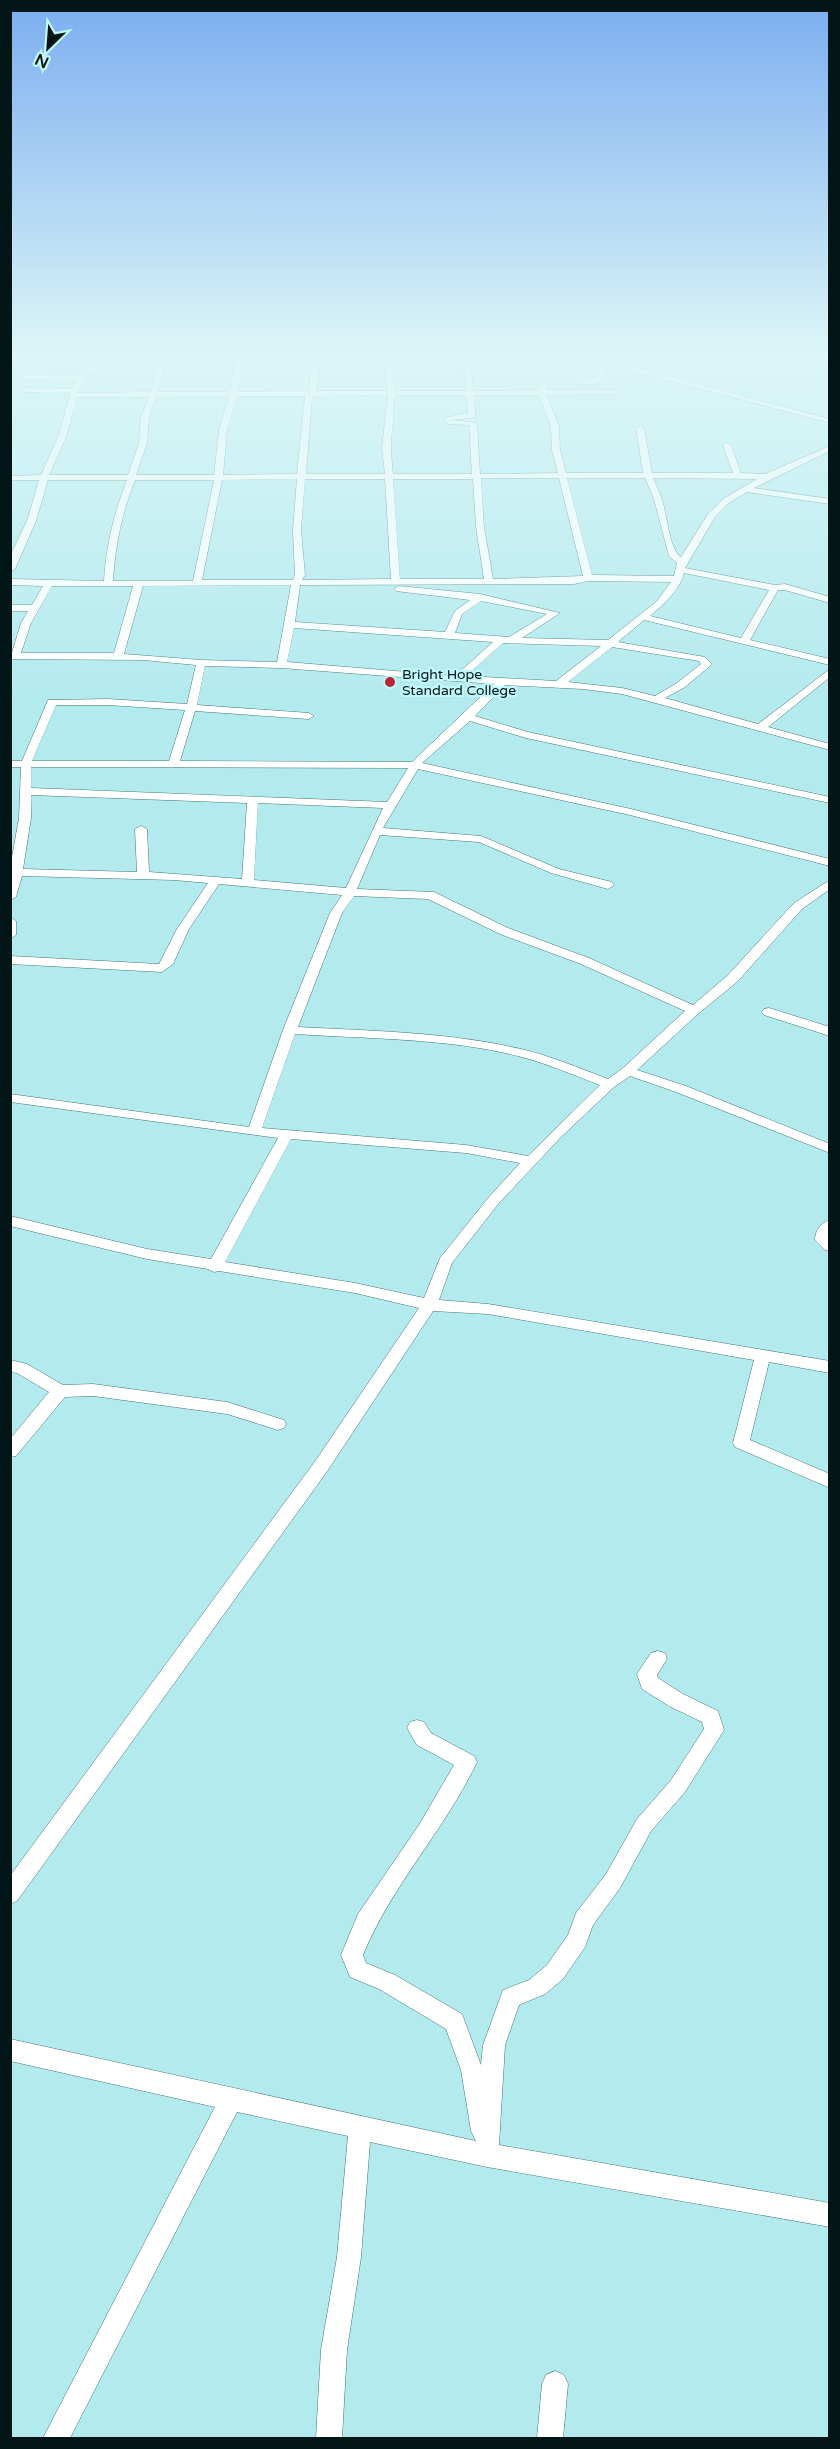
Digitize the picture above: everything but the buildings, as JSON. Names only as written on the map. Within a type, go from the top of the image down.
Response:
[{"type":"street","points":[[10,569],[15,553],[29,527],[48,469]]},
{"type":"street","points":[[108,583],[110,548],[117,528],[118,511],[134,469]]},
{"type":"street","points":[[197,584],[219,469]]},
{"type":"street","points":[[281,665],[296,582],[300,575],[298,513],[303,469]]},
{"type":"street","points":[[390,469],[393,512],[393,564],[396,582]]},
{"type":"street","points":[[476,469],[480,527],[489,581]]},
{"type":"street","points":[[560,469],[577,542],[588,578]]},
{"type":"street","points":[[647,469],[658,499],[673,556],[680,570]]},
{"type":"street","points":[[736,469],[738,476]]},
{"type":"street","points":[[560,684],[660,603],[711,516],[726,501],[783,469]]},
{"type":"street","points":[[10,478],[766,477]]},
{"type":"street","points":[[746,489],[830,502]]},
{"type":"street","points":[[10,582],[197,584],[574,582],[588,578],[680,570],[775,588],[785,587],[830,600]]},
{"type":"street","points":[[382,582],[405,590],[480,597],[554,612],[552,616],[506,640],[457,679]]},
{"type":"street","points":[[49,583],[33,608],[13,656],[118,656],[560,684],[622,691],[830,747]]},
{"type":"street","points":[[118,656],[139,583]]},
{"type":"street","points":[[746,640],[775,588]]},
{"type":"street","points":[[450,633],[458,613],[480,597]]},
{"type":"street","points":[[10,608],[33,608]]},
{"type":"street","points":[[643,617],[830,662]]},
{"type":"street","points":[[290,625],[450,633],[506,640],[608,644],[702,659],[707,664],[681,685],[656,699]]},
{"type":"street","points":[[173,765],[191,709],[201,663]]},
{"type":"street","points":[[759,729],[830,672]]},
{"type":"street","points":[[254,1132],[290,1030],[336,912],[350,892],[376,831],[390,805],[415,765],[427,751],[468,717],[502,681]]},
{"type":"street","points":[[10,897],[26,818],[24,791],[26,763],[52,702],[108,702],[309,716]]},
{"type":"street","points":[[468,717],[526,735],[830,800]]},
{"type":"street","points":[[10,764],[415,765],[631,812],[830,863]]},
{"type":"street","points":[[24,791],[390,805]]},
{"type":"street","points":[[248,882],[253,800]]},
{"type":"street","points":[[141,829],[143,874]]},
{"type":"street","points":[[376,831],[481,839],[555,871],[609,885]]},
{"type":"street","points":[[14,873],[143,874],[350,892],[430,895],[504,931],[585,961],[694,1010]]},
{"type":"street","points":[[10,960],[162,968],[167,964],[183,929],[216,880]]},
{"type":"street","points":[[10,1894],[321,1465],[429,1305],[445,1262],[494,1200],[556,1134],[609,1084],[628,1071],[694,1010],[732,979],[798,906],[830,883]]},
{"type":"street","points":[[10,921],[10,935]]},
{"type":"street","points":[[769,1012],[830,1032]]},
{"type":"street","points":[[290,1030],[400,1038],[510,1050],[609,1084]]},
{"type":"street","points":[[628,1071],[681,1089],[830,1149]]},
{"type":"street","points":[[10,1098],[286,1136],[466,1149],[532,1161]]},
{"type":"street","points":[[214,1267],[286,1136]]},
{"type":"street","points":[[10,1221],[94,1242],[214,1267],[355,1288],[429,1305],[488,1309],[830,1367]]},
{"type":"street","points":[[830,1225],[823,1233],[823,1240],[830,1246]]},
{"type":"street","points":[[763,1356],[741,1443],[830,1482]]},
{"type":"street","points":[[10,1366],[21,1368],[60,1391],[93,1390],[227,1408],[278,1424]]},
{"type":"street","points":[[10,1451],[60,1391]]},
{"type":"street","points":[[487,2155],[494,2045],[511,1998],[537,1987],[555,1972],[577,1940],[584,1920],[613,1881],[644,1826],[678,1786],[714,1730],[711,1717],[650,1683],[647,1674],[658,1659]]},
{"type":"street","points":[[417,1728],[424,1738],[467,1762],[426,1832],[366,1921],[352,1955],[358,1970],[387,1982],[454,2022],[472,2070],[487,2155]]},
{"type":"street","points":[[10,2050],[487,2155],[830,2215]]},
{"type":"street","points":[[56,2439],[231,2099]]},
{"type":"street","points":[[328,2439],[334,2350],[349,2257],[360,2127]]},
{"type":"street","points":[[550,2439],[555,2384]]},
{"type":"place","name":"Bright Hope Standard College","points":[[390,682]]}]
